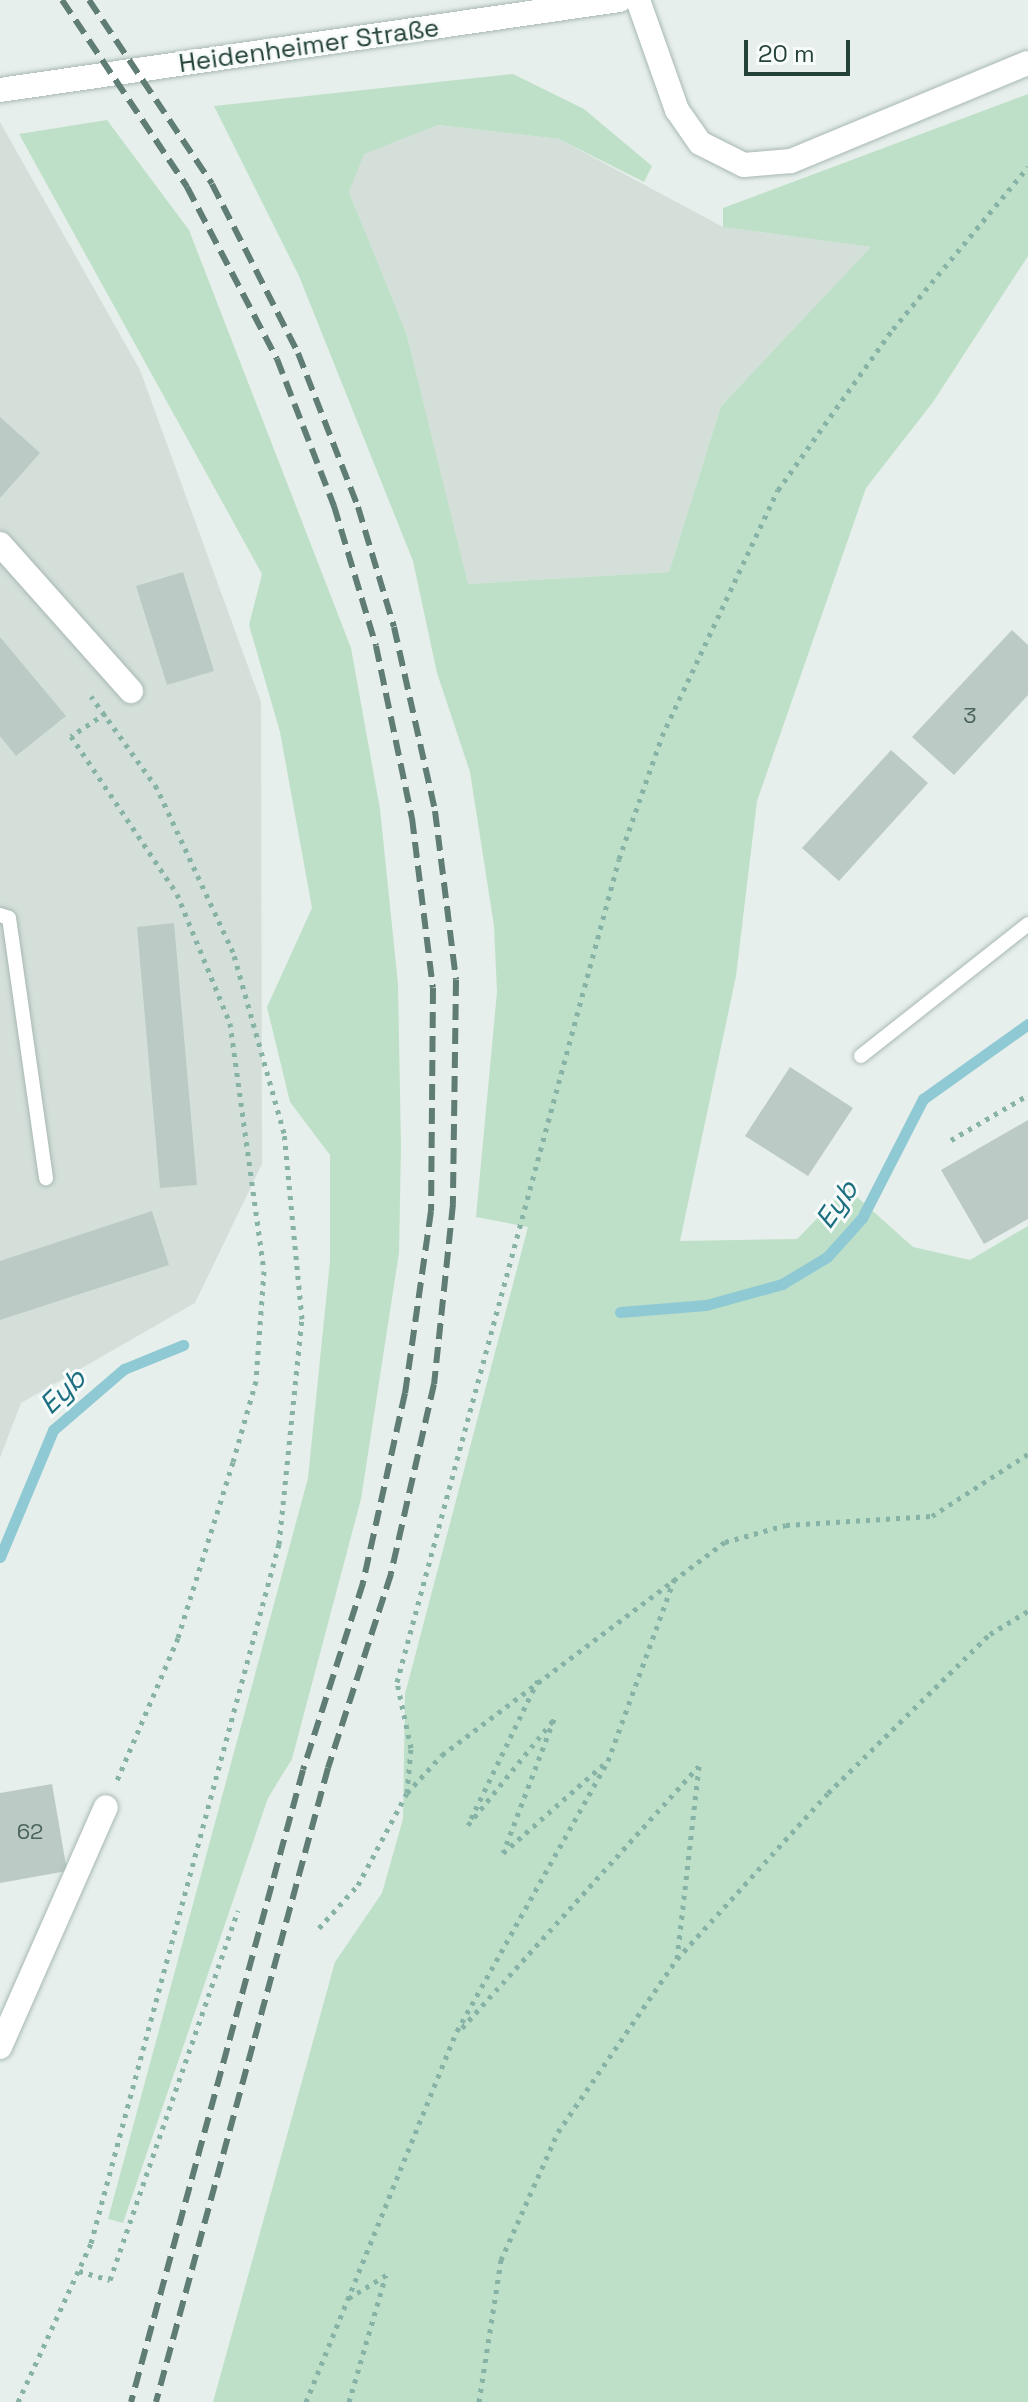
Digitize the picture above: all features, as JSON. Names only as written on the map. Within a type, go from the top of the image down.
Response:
[{"type":"street","name":"Heidenheimer Straße","points":[[0,90],[619,0]]},
{"type":"street","points":[[638,0],[677,110],[700,143],[744,165],[791,161],[1028,63]]},
{"type":"street","points":[[0,544],[131,691]]},
{"type":"street","points":[[0,2047],[106,1807]]},
{"type":"lane","points":[[0,915],[9,918],[46,1178]]},
{"type":"lane","points":[[861,1056],[1028,924]]},
{"type":"path","points":[[407,1793],[411,1748],[397,1682],[619,859],[662,736],[778,490],[893,329],[1028,167]]},
{"type":"path","points":[[18,2402],[79,2271],[279,1544],[302,1319],[284,1133],[233,952],[157,788],[86,690]]},
{"type":"path","points":[[106,1807],[178,1638],[233,1462],[256,1381],[264,1271],[230,1023],[177,894],[71,736],[131,691]]},
{"type":"path","points":[[951,1140],[1028,1095]]},
{"type":"path","points":[[319,1928],[358,1885],[407,1793],[442,1755],[538,1679],[725,1542],[786,1525],[932,1516],[1028,1454]]},
{"type":"path","points":[[306,2402],[456,2034],[608,1761],[675,1577]]},
{"type":"path","points":[[479,2402],[501,2260],[552,2146],[677,1959],[828,1793],[990,1634],[1028,1611]]},
{"type":"path","points":[[538,1679],[468,1825],[554,1719],[503,1853],[608,1761]]},
{"type":"path","points":[[456,2034],[699,1766],[677,1959]]},
{"type":"path","points":[[79,2271],[110,2280],[238,1911]]},
{"type":"path","points":[[349,2298],[386,2275],[349,2402]]},
{"type":"shaded area","points":[[0,122],[140,370],[261,702],[262,1164],[195,1303],[21,1403],[0,1458]]},
{"type":"shaded area","points":[[438,125],[559,139],[723,227],[872,247],[721,406],[669,572],[467,584],[406,332],[349,192],[363,154]]},
{"type":"green space","points":[[513,74],[584,109],[652,166],[644,182],[559,139],[438,125],[364,154],[349,192],[406,332],[468,584],[669,572],[721,406],[871,247],[723,227],[723,208],[1028,94],[1028,256],[933,402],[866,488],[757,801],[736,976],[680,1241],[797,1239],[847,1188],[913,1247],[970,1260],[1028,1226],[1028,2402],[213,2402],[335,1962],[382,1893],[403,1819],[405,1694],[528,1227],[476,1217],[497,992],[494,926],[470,772],[437,673],[413,561],[299,276],[214,106]]},
{"type":"green space","points":[[107,120],[189,230],[351,648],[380,809],[398,984],[401,1147],[399,1253],[361,1499],[292,1759],[268,1798],[123,2223],[108,2219],[308,1478],[330,1261],[330,1155],[290,1102],[267,1007],[312,908],[280,732],[249,625],[262,574],[19,134]]},
{"type":"building","points":[[0,417],[40,453],[0,498]]},
{"type":"building","points":[[183,572],[214,671],[167,685],[136,586]]},
{"type":"building","points":[[1012,630],[1028,645],[1028,695],[954,775],[912,737]]},
{"type":"building","points":[[0,637],[66,716],[16,756],[0,736]]},
{"type":"building","points":[[891,750],[928,783],[839,881],[802,848]]},
{"type":"building","points":[[174,923],[197,1185],[160,1188],[137,927]]},
{"type":"building","points":[[790,1067],[853,1108],[808,1176],[745,1136]]},
{"type":"building","points":[[1028,1120],[1028,1219],[984,1244],[941,1170]]},
{"type":"building","points":[[152,1211],[169,1265],[0,1320],[0,1261]]},
{"type":"building","points":[[52,1784],[67,1871],[0,1883],[0,1793]]},
{"type":"waterway","name":"Eyb","points":[[620,1312],[706,1305],[782,1284],[827,1257],[862,1218],[923,1099],[1028,1024]]},
{"type":"waterway","name":"Eyb","points":[[0,1557],[53,1430],[124,1369],[183,1345]]},
{"type":"railway","points":[[62,0],[187,187],[277,359],[334,506],[376,646],[412,818],[433,988],[431,1211],[405,1393],[363,1583],[303,1770],[131,2402]]},
{"type":"railway","points":[[89,0],[212,184],[298,353],[358,507],[394,627],[435,811],[456,980],[453,1204],[434,1384],[391,1574],[328,1768],[156,2402]]}]
